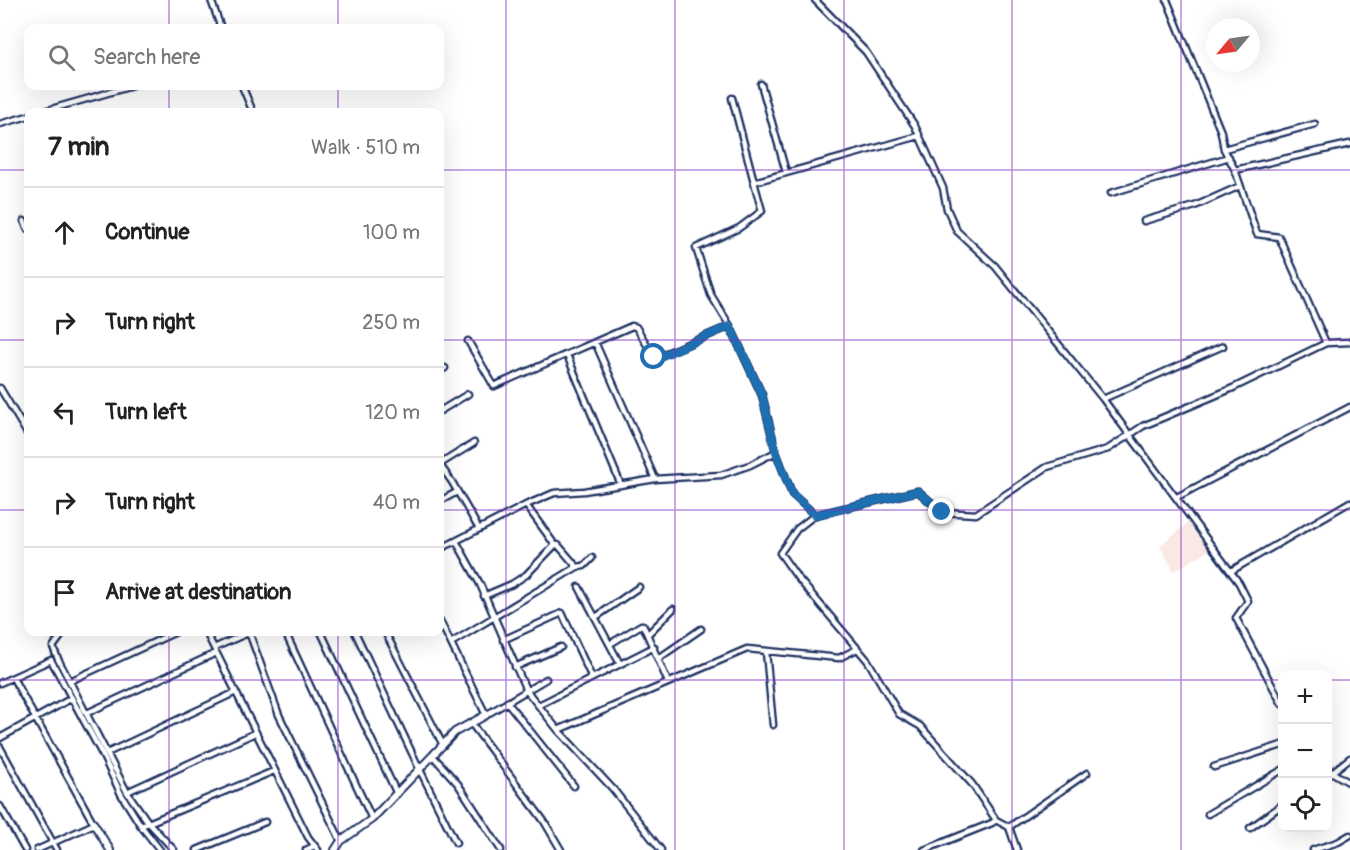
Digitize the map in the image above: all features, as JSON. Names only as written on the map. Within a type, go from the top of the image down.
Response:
[{"type":"street","points":[[212,0],[220,24]]},
{"type":"street","points":[[815,0],[866,51],[915,126],[943,188],[947,209],[957,231],[995,266],[1103,399],[1231,571],[1248,601],[1236,618],[1278,697]]},
{"type":"street","points":[[1167,0],[1221,132],[1224,149],[1235,170],[1257,234],[1278,237],[1326,343]]},
{"type":"street","points":[[761,84],[786,172]]},
{"type":"street","points":[[54,108],[118,90]]},
{"type":"street","points":[[244,90],[251,108]]},
{"type":"street","points":[[732,98],[762,211],[739,228],[696,248],[711,295],[730,326],[762,395],[776,452],[792,494],[815,515]]},
{"type":"street","points":[[0,124],[24,117]]},
{"type":"street","points":[[1224,149],[1315,123]]},
{"type":"street","points":[[754,182],[920,136]]},
{"type":"street","points":[[1235,170],[1350,144]]},
{"type":"street","points":[[1111,193],[1229,157]]},
{"type":"street","points":[[1144,221],[1195,206],[1240,186]]},
{"type":"street","points":[[468,341],[494,386],[634,325],[654,357],[657,358],[730,326]]},
{"type":"street","points":[[595,342],[655,479]]},
{"type":"street","points":[[1017,850],[1009,827],[996,819],[972,784],[920,726],[899,714],[868,661],[797,577],[780,553],[797,529],[815,515],[918,491],[942,512],[976,514],[1047,467],[1108,449],[1143,426],[1233,388],[1326,343],[1350,342]]},
{"type":"street","points":[[1103,399],[1223,346]]},
{"type":"street","points":[[567,355],[621,485]]},
{"type":"street","points":[[0,388],[24,428]]},
{"type":"street","points":[[444,409],[468,394]]},
{"type":"street","points":[[1176,497],[1350,407]]},
{"type":"street","points":[[444,462],[474,443]]},
{"type":"street","points":[[444,547],[554,493],[584,491],[655,479],[721,475],[750,465],[776,452]]},
{"type":"street","points":[[444,471],[479,529]]},
{"type":"street","points":[[444,499],[457,492]]},
{"type":"street","points":[[1231,571],[1350,502]]},
{"type":"street","points":[[526,505],[555,545],[558,545],[578,567]]},
{"type":"street","points":[[456,541],[480,584],[526,690],[558,730],[613,789],[661,850]]},
{"type":"street","points":[[484,596],[526,575],[555,545]]},
{"type":"street","points":[[451,643],[578,567],[584,566],[592,558]]},
{"type":"street","points":[[579,587],[620,664]]},
{"type":"street","points":[[596,617],[639,587]]},
{"type":"street","points":[[648,634],[673,609]]},
{"type":"street","points":[[503,640],[562,613],[592,678]]},
{"type":"street","points":[[610,645],[641,625],[645,626],[668,682]]},
{"type":"street","points":[[444,629],[486,715]]},
{"type":"street","points":[[659,658],[701,629]]},
{"type":"street","points":[[61,636],[53,647],[127,792],[148,822],[174,850]]},
{"type":"street","points":[[70,681],[167,636]]},
{"type":"street","points":[[208,636],[274,771],[316,848],[306,850]]},
{"type":"street","points":[[87,713],[215,651],[238,636]]},
{"type":"street","points":[[250,636],[279,714],[341,841]]},
{"type":"street","points":[[287,636],[372,819]]},
{"type":"street","points":[[323,636],[397,794]]},
{"type":"street","points":[[357,636],[456,843]]},
{"type":"street","points":[[387,636],[443,745]]},
{"type":"street","points":[[515,667],[561,647]]},
{"type":"street","points":[[539,705],[654,647]]},
{"type":"street","points":[[558,730],[747,649],[839,658],[857,649]]},
{"type":"street","points":[[766,652],[773,725]]},
{"type":"street","points":[[0,683],[51,660],[121,794],[141,826],[160,850]]},
{"type":"street","points":[[13,678],[110,850]]},
{"type":"street","points":[[335,850],[341,841],[372,819],[455,732],[546,679]]},
{"type":"street","points":[[107,753],[236,692]]},
{"type":"street","points":[[0,738],[72,698]]},
{"type":"street","points":[[507,702],[574,786]]},
{"type":"street","points":[[471,723],[544,821],[561,850]]},
{"type":"street","points":[[127,792],[255,733]]},
{"type":"street","points":[[1214,767],[1278,746]]},
{"type":"street","points":[[0,747],[57,850]]},
{"type":"street","points":[[433,756],[458,784],[501,850]]},
{"type":"street","points":[[1332,769],[1350,758]]},
{"type":"street","points":[[141,826],[274,771]]},
{"type":"street","points":[[1208,814],[1278,772]]},
{"type":"street","points":[[1009,827],[1087,773]]},
{"type":"street","points":[[1332,773],[1350,783]]},
{"type":"street","points":[[0,806],[25,850]]},
{"type":"street","points":[[1250,828],[1278,808]]},
{"type":"street","points":[[924,850],[992,823],[996,819]]},
{"type":"street","points":[[197,850],[265,822]]},
{"type":"street","points":[[37,850],[94,824]]},
{"type":"street","points":[[1313,850],[1338,842],[1350,835]]},
{"type":"shaded area","points":[[1188,523],[1209,550],[1174,571],[1160,546]]},
{"type":"route","points":[[654,357],[657,358],[730,326],[762,395],[776,452],[792,494],[815,515],[918,491],[942,512]]}]
